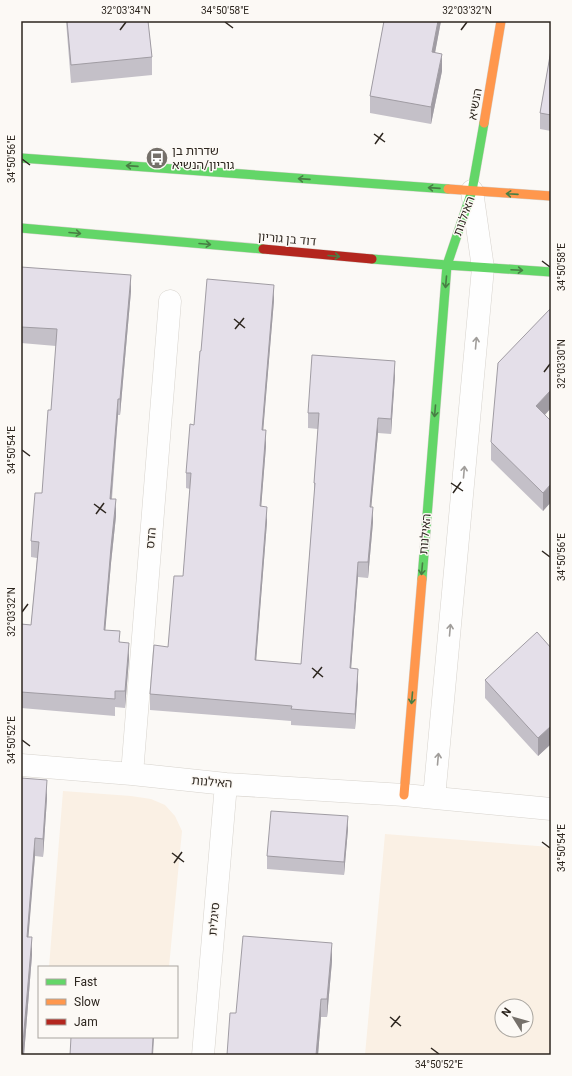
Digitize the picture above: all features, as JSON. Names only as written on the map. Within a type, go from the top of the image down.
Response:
[{"type":"main road","name":"הנשיא","points":[[472,191],[501,21]]},
{"type":"main road","points":[[21,158],[551,196]]},
{"type":"main road","name":"האילנות","points":[[404,795],[447,266],[472,191]]},
{"type":"main road","name":"דוד בן גוריון","points":[[21,228],[447,266],[551,272]]},
{"type":"street","name":"האילנות","points":[[434,798],[483,268],[472,191]]},
{"type":"street","name":"הדס","points":[[132,774],[170,301]]},
{"type":"street","name":"האילנות","points":[[21,765],[132,774],[226,784],[404,795],[551,809]]},
{"type":"street","name":"סיגלית","points":[[203,1055],[226,784]]},
{"type":"shaded area","points":[[63,791],[131,796],[151,799],[165,805],[175,816],[182,831],[169,966],[49,966]]},
{"type":"shaded area","points":[[385,834],[551,847],[551,1055],[365,1055]]},
{"type":"building","points":[[67,21],[148,21],[152,57],[71,65]]},
{"type":"building","points":[[384,21],[438,21],[432,52],[442,54],[431,107],[370,96]]},
{"type":"building","points":[[551,50],[551,115],[540,113]]},
{"type":"building","points":[[21,267],[131,275],[120,399],[118,399],[110,499],[116,499],[104,630],[120,631],[119,642],[129,643],[125,691],[115,691],[115,699],[21,692],[21,624],[31,625],[39,542],[31,541],[35,493],[42,493],[48,410],[51,410],[57,329],[21,327]]},
{"type":"building","points":[[207,279],[274,285],[262,430],[266,430],[260,506],[267,507],[255,660],[301,664],[319,413],[308,413],[312,355],[395,361],[391,419],[378,418],[370,507],[373,507],[368,562],[358,562],[350,668],[358,669],[355,714],[291,709],[292,706],[150,694],[154,645],[168,647],[174,576],[183,576],[191,473],[186,473],[190,424],[194,425]]},
{"type":"building","points":[[551,308],[551,390],[536,406],[551,421],[551,484],[543,493],[491,442],[498,363]]},
{"type":"building","points":[[537,632],[551,648],[551,726],[538,738],[485,680]]},
{"type":"building","points":[[21,778],[47,780],[43,839],[35,838],[27,937],[32,937],[22,1054],[24,1055],[21,1055]]},
{"type":"building","points":[[271,811],[348,816],[344,862],[267,856]]},
{"type":"building","points":[[243,936],[332,943],[327,999],[321,999],[316,1055],[227,1055],[230,1013],[236,1013]]},
{"type":"building","points":[[71,1038],[153,1038],[152,1055],[70,1055]]},
{"type":"traffic: fast","points":[[422,579],[447,265],[472,191],[484,123]]},
{"type":"traffic: fast","points":[[21,158],[448,189]]},
{"type":"traffic: fast","points":[[21,228],[263,249]]},
{"type":"traffic: fast","points":[[372,259],[551,272]]},
{"type":"traffic: slow","points":[[484,123],[501,21]]},
{"type":"traffic: slow","points":[[448,189],[551,196]]},
{"type":"traffic: slow","points":[[404,795],[422,579]]},
{"type":"traffic: jam","points":[[263,249],[372,259]]},
{"type":"place","name":"שדרות בן גוריון/הנשיא","points":[[157,158]]}]
